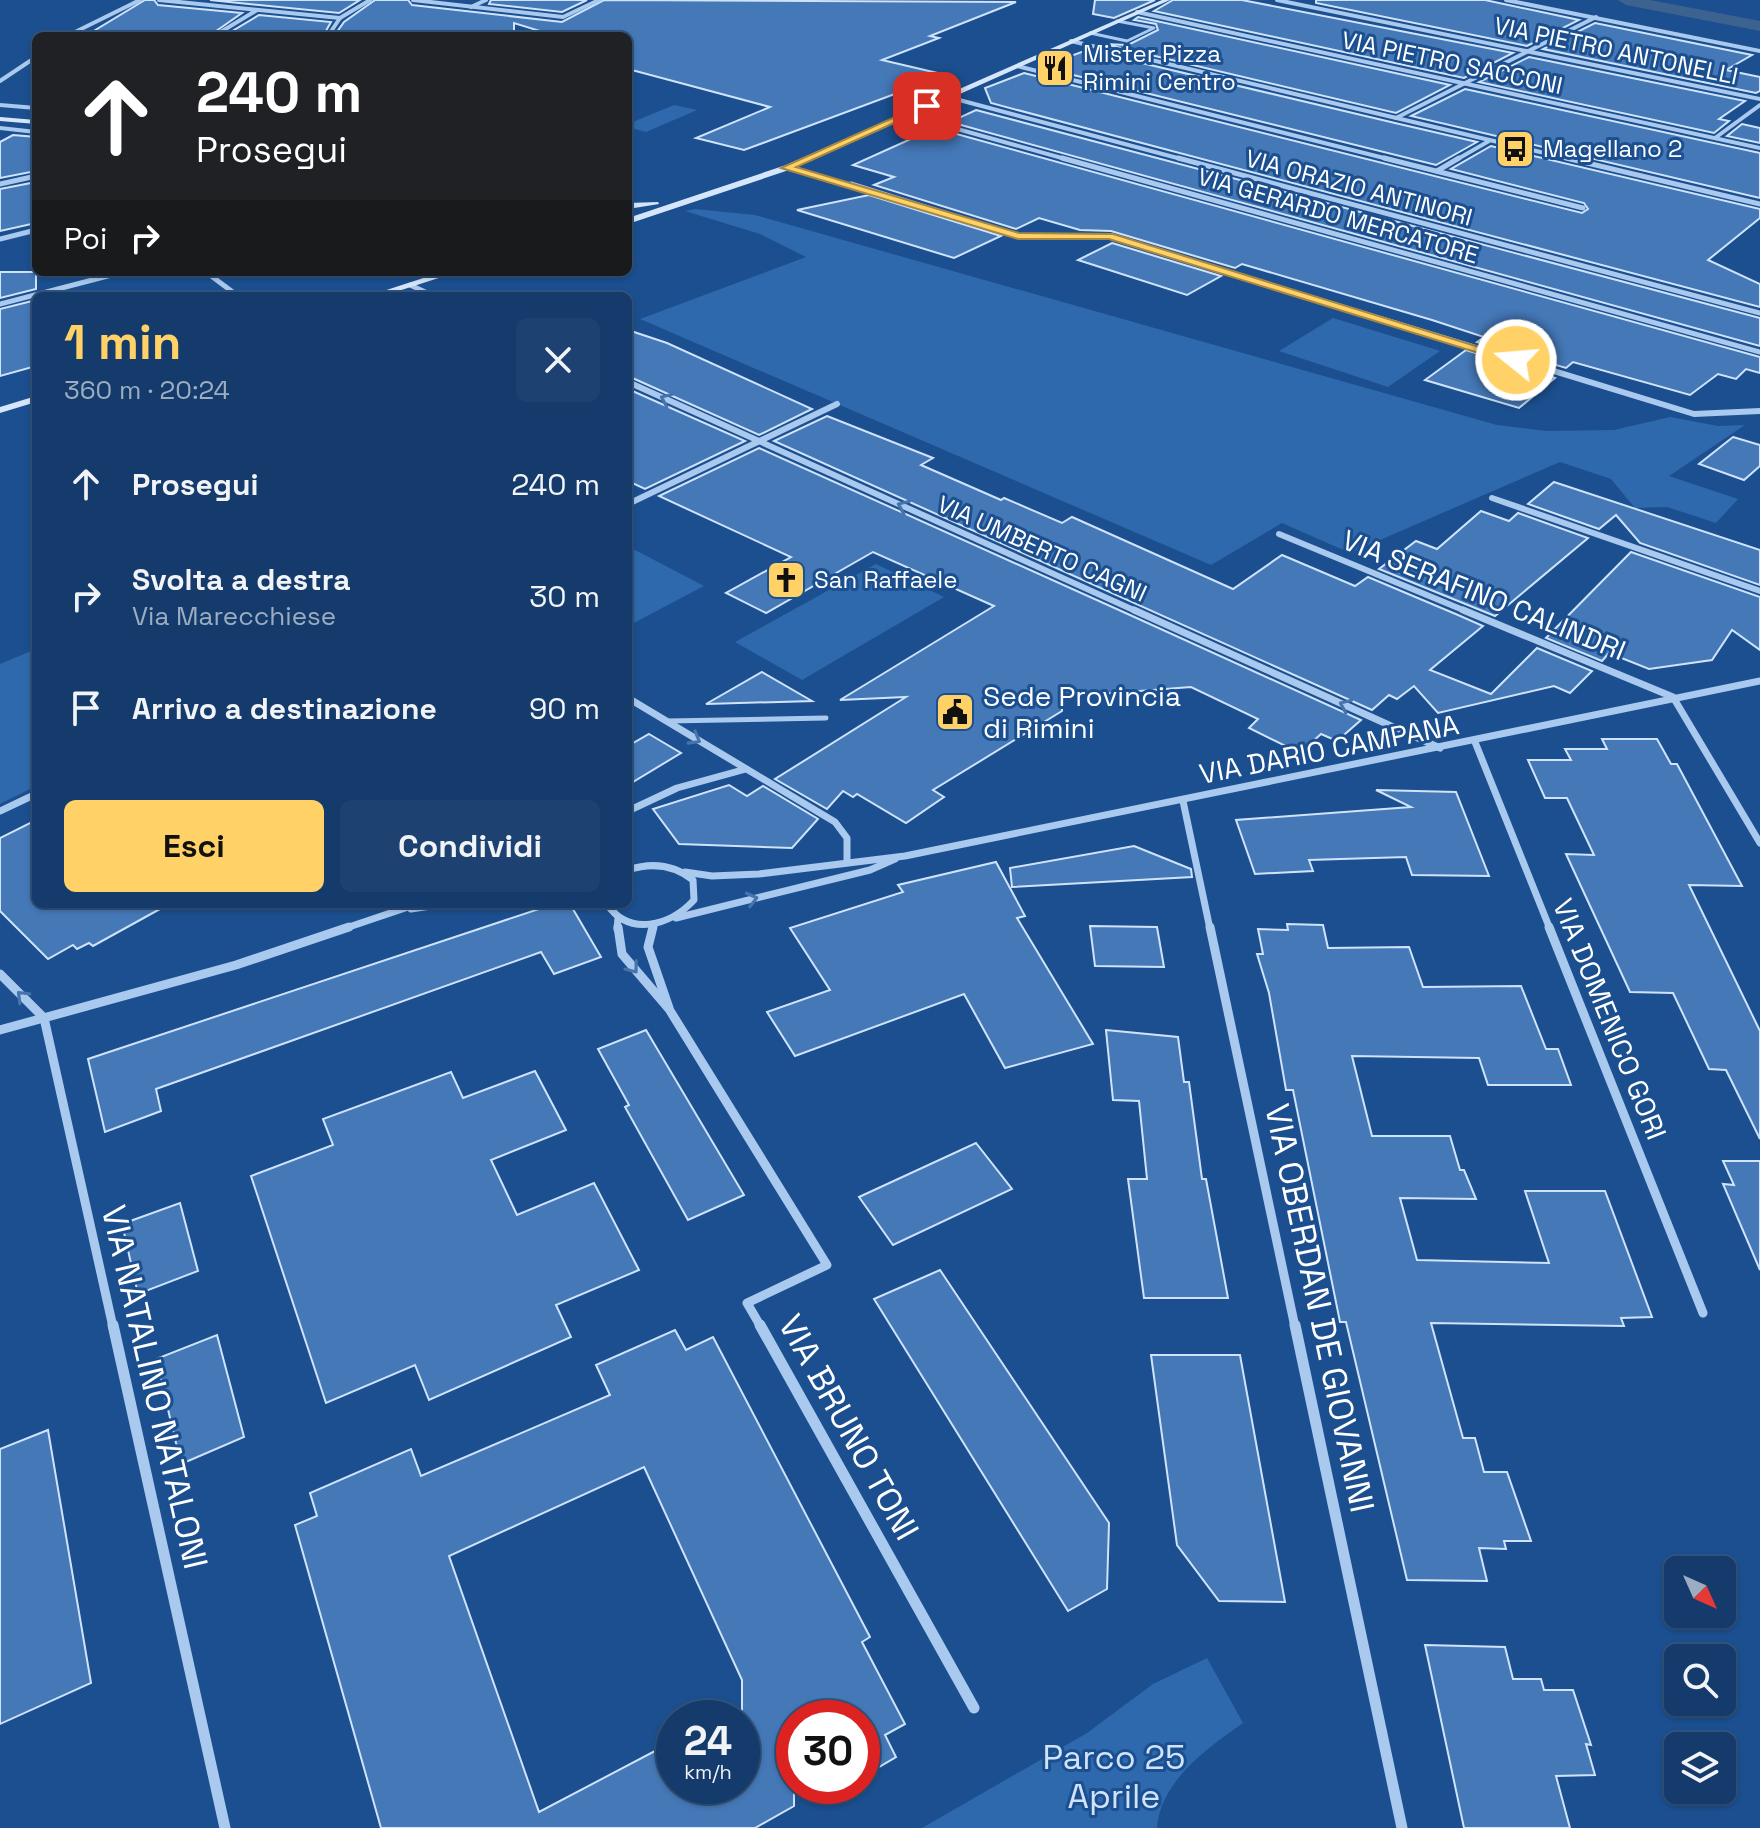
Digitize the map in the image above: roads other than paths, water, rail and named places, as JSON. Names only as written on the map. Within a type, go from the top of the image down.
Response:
[{"type":"main road","points":[[632,219],[786,168],[1167,0]]},
{"type":"main road","points":[[0,111],[32,114]]},
{"type":"main road","points":[[0,119],[32,122]]},
{"type":"main road","points":[[632,207],[716,193]]},
{"type":"main road","points":[[386,292],[439,276]]},
{"type":"main road","points":[[0,410],[32,400]]},
{"type":"street","points":[[75,32],[140,0]]},
{"type":"street","points":[[159,0],[340,18]]},
{"type":"street","points":[[331,32],[340,18],[370,0]]},
{"type":"street","points":[[413,0],[563,17],[599,0]]},
{"type":"street","points":[[470,7],[486,0]]},
{"type":"street","name":"VIA PIETRO ANTONELLI","points":[[1277,0],[1760,102]]},
{"type":"street","points":[[1506,0],[1760,51]]},
{"type":"street","points":[[221,32],[257,10]]},
{"type":"street","name":"VIA PIETRO SACCONI","points":[[1137,12],[1760,148]]},
{"type":"street","points":[[1396,118],[1597,17]]},
{"type":"street","points":[[1071,41],[1760,204]]},
{"type":"street","points":[[0,81],[32,60]]},
{"type":"street","points":[[1017,66],[1583,208]]},
{"type":"street","name":"VIA ORAZIO ANTINORI","points":[[948,97],[1760,313]]},
{"type":"street","points":[[1715,138],[1760,102]]},
{"type":"street","points":[[0,105],[32,108]]},
{"type":"street","name":"VIA GERARDO MERCATORE","points":[[907,115],[1760,352]]},
{"type":"street","points":[[0,128],[32,132]]},
{"type":"street","points":[[1437,171],[1490,140]]},
{"type":"street","points":[[0,184],[32,177]]},
{"type":"street","points":[[851,184],[1018,236],[1109,236],[1694,414],[1760,411]]},
{"type":"street","points":[[0,239],[32,231]]},
{"type":"street","points":[[46,292],[108,276]]},
{"type":"street","points":[[211,276],[233,292]]},
{"type":"street","points":[[410,285],[425,292]]},
{"type":"street","points":[[0,304],[32,296]]},
{"type":"street","name":"VIA UMBERTO CAGNI","points":[[632,384],[1441,749]]},
{"type":"street","points":[[632,502],[837,404]]},
{"type":"street","points":[[1492,498],[1760,591]]},
{"type":"street","name":"VIA SERAFINO CALINDRI","points":[[1279,534],[1673,697]]},
{"type":"street","name":"VIA DARIO CAMPANA","points":[[632,861],[712,876],[759,874],[847,860],[905,856],[1441,749],[1673,697],[1760,681]]},
{"type":"street","points":[[1673,697],[1760,843]]},
{"type":"street","points":[[632,700],[835,822],[847,838],[847,860]]},
{"type":"street","name":"VIA DOMENICO GORI","points":[[1475,742],[1703,1313]]},
{"type":"street","points":[[632,809],[677,788],[746,769]]},
{"type":"street","points":[[0,811],[32,796]]},
{"type":"street","name":"VIA OBERDAN DE GIOVANNI","points":[[1183,801],[1402,1828]]},
{"type":"street","name":"VIA DARIO CAMPANA","points":[[618,918],[654,924],[870,870],[905,856]]},
{"type":"street","name":"VIA DARIO CAMPANA","points":[[632,869],[647,864]]},
{"type":"street","points":[[676,918],[694,900],[696,890],[685,872]]},
{"type":"street","points":[[0,1030],[236,965],[407,908]]},
{"type":"street","points":[[402,910],[416,908]]},
{"type":"street","points":[[610,908],[618,918]]},
{"type":"street","name":"VIA BRUNO TONI","points":[[618,918],[617,936],[622,954],[669,1009],[827,1265],[747,1303],[974,1708]]},
{"type":"street","name":"VIA BRUNO TONI","points":[[654,924],[647,939],[648,955],[661,975],[669,1009]]},
{"type":"street","points":[[0,974],[44,1018]]},
{"type":"street","name":"VIA NATALINO NATALONI","points":[[44,1018],[225,1828]]},
{"type":"lane","points":[[1090,33],[1127,41],[1154,28],[1117,21]]},
{"type":"lane","points":[[786,168],[851,184]]},
{"type":"lane","points":[[665,721],[826,718]]},
{"type":"waterway","points":[[1626,0],[1760,26]]},
{"type":"place","name":"Mister Pizza Rimini Centro","points":[[1055,68]]},
{"type":"place","name":"Magellano 2","points":[[1515,149]]},
{"type":"place","name":"San Raffaele","points":[[786,580]]},
{"type":"place","name":"Sede Provincia di Rimini","points":[[955,712]]},
{"type":"park label","name":"Parco 25 Aprile","points":[[1114,1776]]}]
